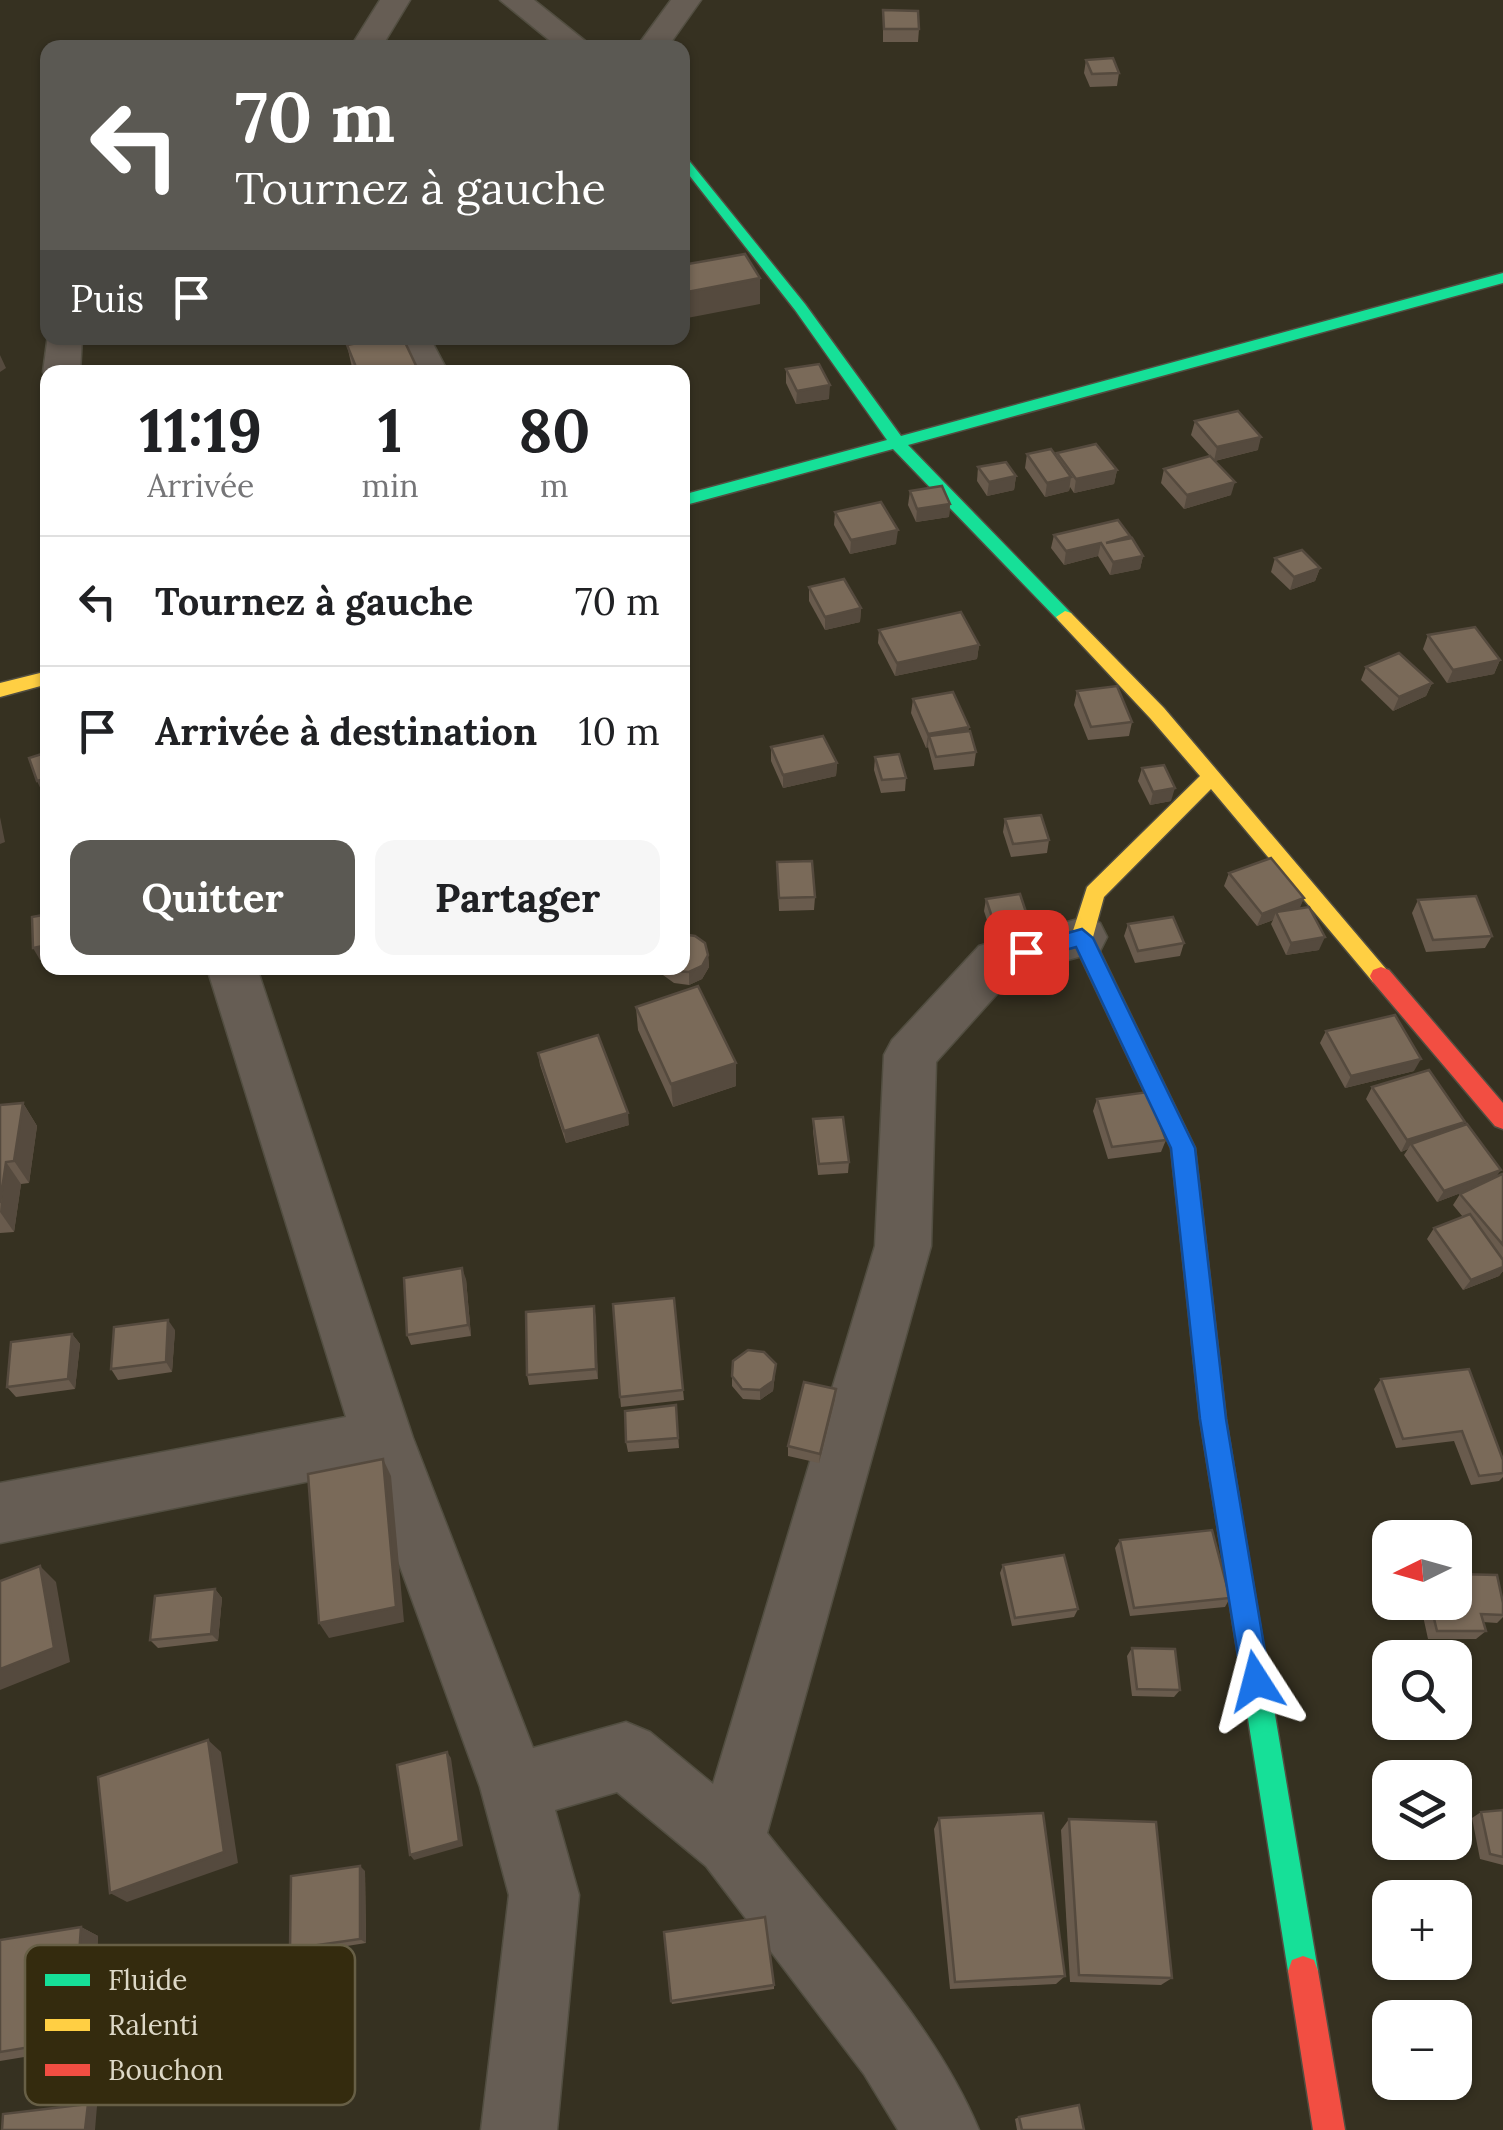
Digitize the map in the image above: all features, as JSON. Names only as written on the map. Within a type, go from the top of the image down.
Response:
[{"type":"street","points":[[370,40],[395,0]]},
{"type":"street","points":[[515,0],[568,40]]},
{"type":"street","points":[[657,40],[686,0]]},
{"type":"street","points":[[690,166],[800,307],[898,444],[1157,713],[1503,1119]]},
{"type":"street","points":[[690,499],[1503,278]]},
{"type":"street","points":[[0,690],[40,679]]},
{"type":"street","points":[[1212,776],[1094,894],[1082,938],[1183,1148],[1213,1419],[1329,2130]]},
{"type":"street","points":[[730,1842],[903,1246],[910,1055],[998,960],[1082,938]]},
{"type":"street","points":[[234,975],[383,1438],[514,1787],[544,1895],[519,2130]]},
{"type":"street","points":[[0,1513],[383,1438]]},
{"type":"street","points":[[514,1787],[626,1756],[730,1842],[890,2048],[941,2130]]},
{"type":"building","points":[[883,10],[918,11],[919,29],[884,29]]},
{"type":"building","points":[[1113,58],[1119,73],[1092,74],[1086,60]]},
{"type":"building","points":[[745,254],[760,278],[690,291],[690,264]]},
{"type":"building","points":[[347,345],[406,345],[416,365],[355,365]]},
{"type":"building","points":[[819,364],[830,385],[797,391],[786,369]]},
{"type":"building","points":[[1238,411],[1261,437],[1217,447],[1195,421]]},
{"type":"building","points":[[1096,444],[1117,470],[1076,479],[1057,453]]},
{"type":"building","points":[[1051,449],[1071,477],[1047,483],[1027,454]]},
{"type":"building","points":[[1210,456],[1235,482],[1187,495],[1164,469]]},
{"type":"building","points":[[1006,462],[1016,476],[989,482],[978,467]]},
{"type":"building","points":[[942,486],[950,504],[917,509],[910,491]]},
{"type":"building","points":[[881,502],[898,530],[851,540],[835,512]]},
{"type":"building","points":[[1118,520],[1130,536],[1106,543],[1132,538],[1143,556],[1113,562],[1101,543],[1066,551],[1054,535]]},
{"type":"building","points":[[1302,550],[1320,568],[1294,577],[1275,558]]},
{"type":"building","points":[[844,579],[861,608],[825,617],[809,587]]},
{"type":"building","points":[[961,612],[979,645],[897,663],[879,630]]},
{"type":"building","points":[[1475,627],[1500,660],[1453,670],[1428,635]]},
{"type":"building","points":[[1399,653],[1432,683],[1399,697],[1366,667]]},
{"type":"building","points":[[1117,686],[1132,722],[1091,727],[1077,691]]},
{"type":"building","points":[[953,692],[969,727],[928,734],[913,699]]},
{"type":"building","points":[[970,731],[976,752],[936,757],[929,736]]},
{"type":"building","points":[[823,736],[837,763],[783,775],[771,747]]},
{"type":"building","points":[[899,754],[906,778],[882,780],[875,757]]},
{"type":"building","points":[[40,755],[40,780],[37,781],[29,758]]},
{"type":"building","points":[[1164,765],[1175,788],[1153,792],[1142,768]]},
{"type":"building","points":[[1041,815],[1049,840],[1013,844],[1005,819]]},
{"type":"building","points":[[1271,858],[1304,898],[1262,914],[1229,873]]},
{"type":"building","points":[[812,861],[815,897],[779,898],[777,862]]},
{"type":"building","points":[[1020,894],[1033,933],[999,938],[986,899]]},
{"type":"building","points":[[1476,896],[1492,936],[1433,940],[1418,900]]},
{"type":"building","points":[[1309,907],[1325,937],[1291,943],[1276,912]]},
{"type":"building","points":[[40,916],[40,947],[33,948],[32,917]]},
{"type":"building","points":[[1173,917],[1184,943],[1138,951],[1128,924]]},
{"type":"building","points":[[690,935],[705,943],[708,955],[702,966],[690,972]]},
{"type":"building","points":[[698,986],[736,1063],[671,1084],[636,1007]]},
{"type":"building","points":[[1395,1015],[1421,1059],[1351,1076],[1326,1031]]},
{"type":"building","points":[[598,1035],[628,1113],[564,1131],[538,1053]]},
{"type":"building","points":[[1429,1070],[1465,1122],[1407,1140],[1372,1087]]},
{"type":"building","points":[[1148,1092],[1166,1140],[1112,1147],[1097,1099]]},
{"type":"building","points":[[23,1103],[14,1161],[6,1162],[0,1203],[0,1105]]},
{"type":"building","points":[[843,1117],[849,1162],[819,1164],[813,1119]]},
{"type":"building","points":[[1467,1124],[1501,1170],[1444,1191],[1411,1144]]},
{"type":"building","points":[[1503,1174],[1503,1245],[1460,1194]]},
{"type":"building","points":[[1470,1214],[1503,1260],[1503,1267],[1471,1280],[1434,1228]]},
{"type":"building","points":[[462,1268],[468,1325],[407,1335],[404,1278]]},
{"type":"building","points":[[674,1298],[683,1390],[620,1397],[613,1304]]},
{"type":"building","points":[[594,1306],[596,1369],[527,1375],[526,1312]]},
{"type":"building","points":[[168,1320],[166,1362],[111,1369],[114,1327]]},
{"type":"building","points":[[72,1334],[68,1379],[7,1387],[11,1342]]},
{"type":"building","points":[[748,1350],[764,1352],[776,1364],[773,1381],[760,1390],[742,1389],[732,1376],[733,1361]]},
{"type":"building","points":[[1469,1369],[1503,1460],[1503,1473],[1479,1476],[1462,1431],[1403,1439],[1381,1379]]},
{"type":"building","points":[[804,1382],[836,1389],[820,1454],[788,1446]]},
{"type":"building","points":[[676,1405],[678,1438],[626,1442],[625,1411]]},
{"type":"building","points":[[383,1459],[396,1607],[319,1623],[308,1474]]},
{"type":"building","points":[[1212,1530],[1230,1598],[1134,1608],[1120,1540]]},
{"type":"building","points":[[1064,1555],[1078,1609],[1015,1618],[1003,1565]]},
{"type":"building","points":[[40,1566],[54,1648],[0,1669],[0,1581]]},
{"type":"building","points":[[1472,1574],[1497,1575],[1503,1615],[1481,1614],[1486,1631],[1437,1631],[1434,1620],[1472,1620]]},
{"type":"building","points":[[215,1589],[211,1634],[150,1640],[155,1596]]},
{"type":"building","points":[[1132,1648],[1175,1649],[1180,1690],[1137,1689]]},
{"type":"building","points":[[208,1740],[224,1852],[110,1893],[98,1777]]},
{"type":"building","points":[[447,1752],[459,1841],[410,1855],[397,1765]]},
{"type":"building","points":[[1503,1810],[1503,1857],[1490,1854],[1481,1812]]},
{"type":"building","points":[[1043,1813],[1065,1976],[955,1982],[939,1818]]},
{"type":"building","points":[[1069,1819],[1156,1822],[1172,1978],[1079,1975]]},
{"type":"building","points":[[360,1866],[360,1939],[290,1945],[291,1876]]},
{"type":"building","points":[[765,1917],[774,1985],[671,2001],[664,1932]]},
{"type":"building","points":[[81,1927],[80,1945],[25,1945],[25,2048],[0,2052],[0,1940]]},
{"type":"building","points":[[88,2105],[85,2130],[2,2130],[3,2114]]},
{"type":"building","points":[[1079,2105],[1084,2130],[1022,2130],[1019,2117]]},
{"type":"traffic: fast","points":[[690,166],[800,307],[898,444],[1065,617]]},
{"type":"traffic: fast","points":[[690,499],[1503,278]]},
{"type":"traffic: fast","points":[[1232,1536],[1303,1971]]},
{"type":"traffic: slow","points":[[1065,617],[1157,713],[1381,976]]},
{"type":"traffic: slow","points":[[0,690],[40,679]]},
{"type":"traffic: slow","points":[[1212,776],[1094,893],[1082,937],[1183,1148],[1213,1419],[1232,1536]]},
{"type":"traffic: jam","points":[[1381,976],[1503,1119]]},
{"type":"traffic: jam","points":[[1303,1971],[1329,2130]]},
{"type":"route","points":[[1026,952],[1082,938],[1183,1148],[1213,1419],[1256,1681]]}]
